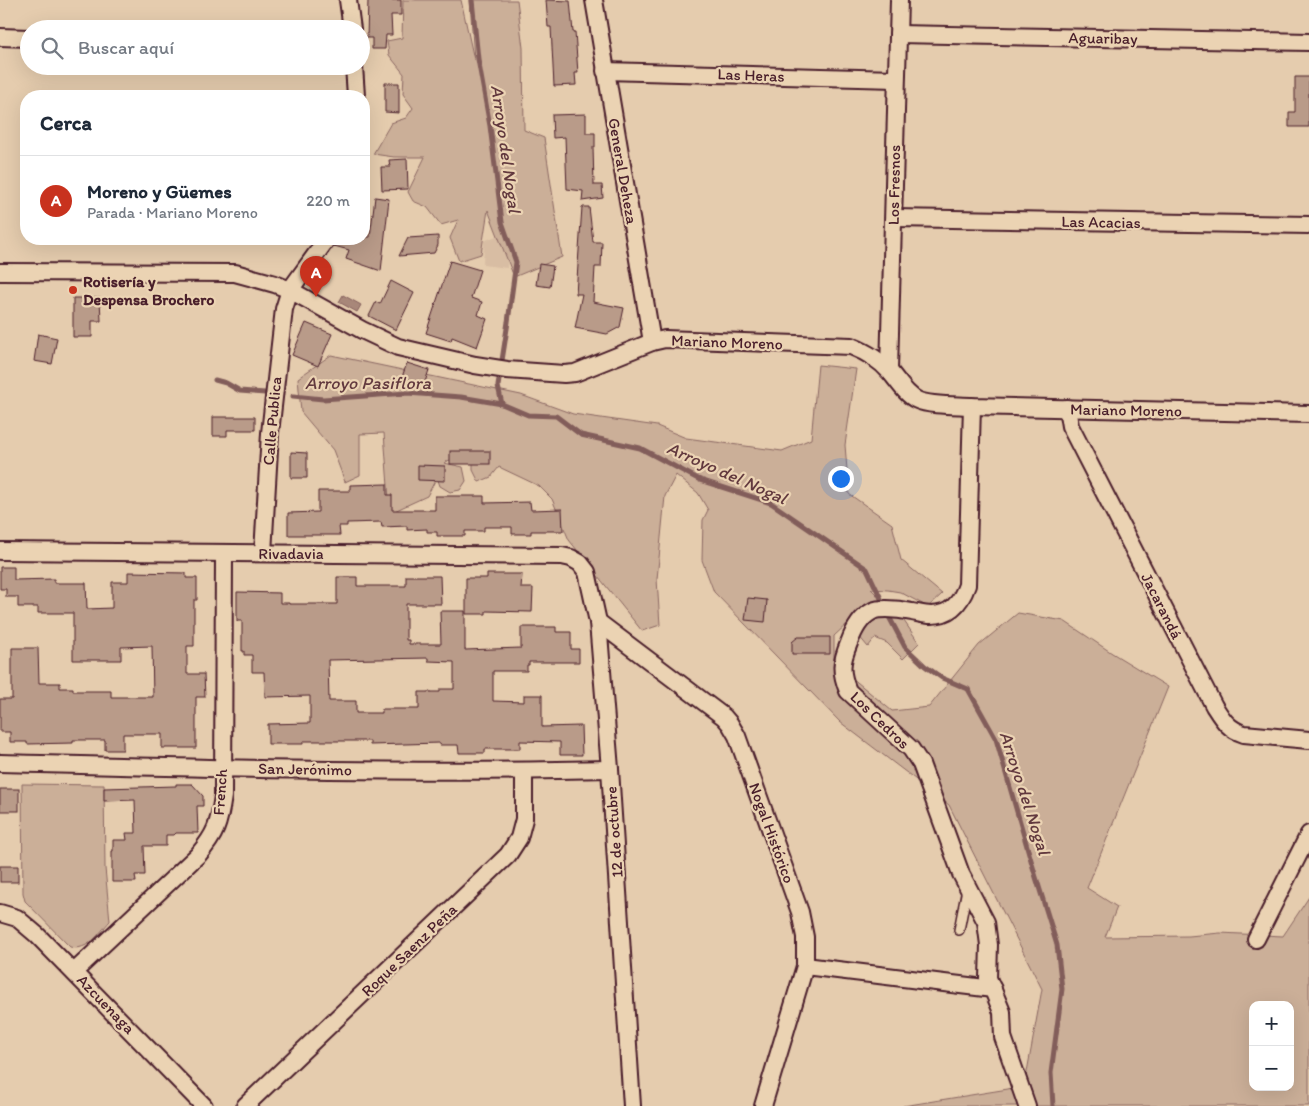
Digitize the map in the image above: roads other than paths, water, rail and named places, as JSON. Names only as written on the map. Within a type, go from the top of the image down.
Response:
[{"type":"street","points":[[348,0],[351,20]]},
{"type":"street","name":"General Deheza","points":[[594,0],[652,342]]},
{"type":"street","name":"Los Fresnos","points":[[889,370],[899,0]]},
{"type":"street","name":"Aguaribay","points":[[898,34],[1309,42]]},
{"type":"street","points":[[0,38],[20,38]]},
{"type":"street","name":"Las Heras","points":[[606,70],[896,79]]},
{"type":"street","points":[[355,75],[356,90]]},
{"type":"street","name":"Las Acacias","points":[[894,218],[1309,225]]},
{"type":"street","points":[[290,290],[323,245]]},
{"type":"street","name":"Mariano Moreno","points":[[0,272],[236,273],[290,290],[362,330],[398,347],[499,369],[564,374],[576,373],[652,342],[665,339],[851,346],[874,357],[889,370],[909,395],[918,401],[931,404],[1309,414]]},
{"type":"street","name":"Calle Publica","points":[[263,553],[271,424],[283,318],[290,290]]},
{"type":"street","name":"Los Cedros","points":[[972,406],[967,585],[963,596],[956,605],[943,613],[930,615],[903,610],[873,610],[865,616],[853,634],[842,658],[843,678],[848,691],[911,749],[921,764],[962,874],[986,922],[990,944],[988,978],[1002,1012],[1003,1037],[1027,1106]]},
{"type":"street","name":"Jacarandá","points":[[1067,408],[1070,426],[1214,706],[1225,723],[1234,731],[1244,734],[1309,740]]},
{"type":"street","name":"Rivadavia","points":[[0,551],[562,556],[580,563]]},
{"type":"street","name":"French","points":[[74,972],[198,855],[210,841],[217,827],[223,796],[224,553]]},
{"type":"street","name":"12 de octubre","points":[[580,563],[588,572],[598,622],[610,769],[632,1106]]},
{"type":"street","name":"Nogal Histórico","points":[[598,622],[724,717],[730,724],[737,736],[800,912],[805,937],[805,966],[762,1106]]},
{"type":"street","name":"San Jerónimo","points":[[0,763],[223,768],[524,771],[610,769]]},
{"type":"street","name":"Roque Saenz Peña","points":[[245,1106],[508,855],[519,838],[524,819],[524,771]]},
{"type":"street","points":[[1256,939],[1309,834]]},
{"type":"street","name":"Azcuenaga","points":[[0,913],[16,918],[37,934],[204,1106]]},
{"type":"street","points":[[805,966],[993,989]]},
{"type":"lane","points":[[959,930],[968,887]]},
{"type":"waterway","name":"Arroyo del Nogal","points":[[472,0],[478,59],[490,126],[502,222],[516,262],[498,386],[502,404],[528,415],[556,416],[581,435],[640,448],[700,480],[771,503],[867,569],[884,605]]},
{"type":"waterway","name":"Arroyo Pasiflora","points":[[215,380],[226,383],[240,391],[265,393]]},
{"type":"waterway","name":"Arroyo Pasiflora","points":[[293,396],[323,399],[407,393],[461,397],[502,404]]},
{"type":"waterway","name":"Arroyo del Nogal","points":[[887,613],[905,647],[925,666],[942,678],[968,689],[996,739],[1057,945],[1062,989],[1051,1073],[1053,1106]]},
{"type":"place","name":"Rotisería y Despensa Brochero","points":[[73,290]]},
{"type":"place","name":"Moreno y Güemes","points":[[316,297]]}]
